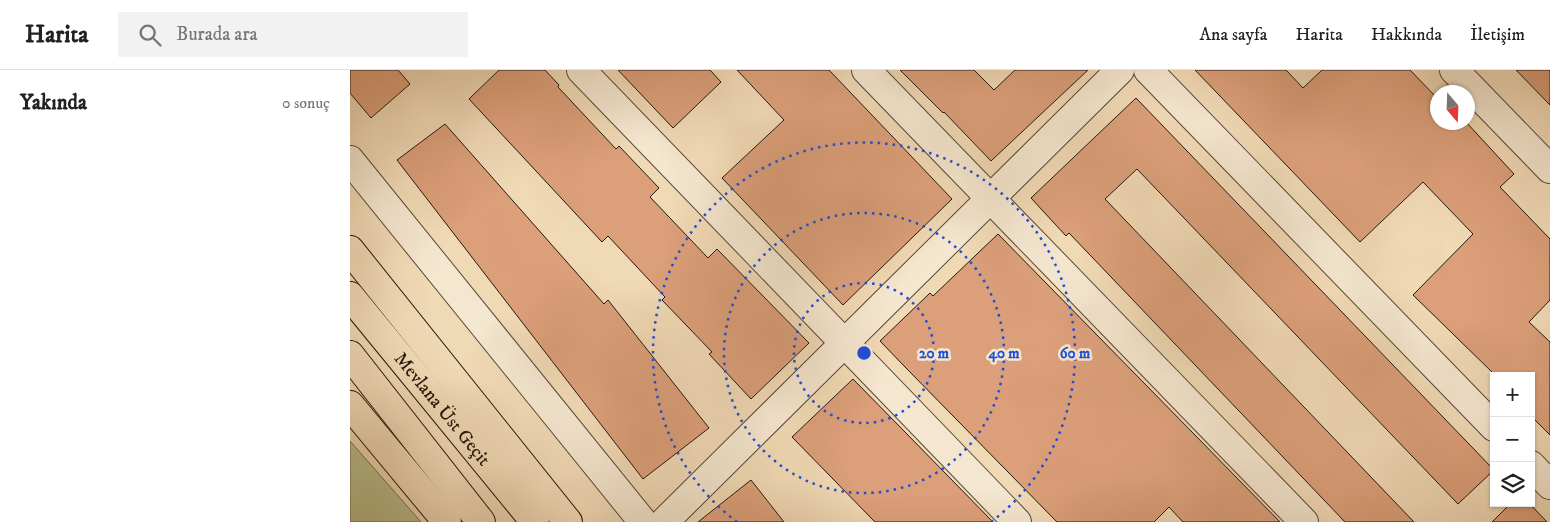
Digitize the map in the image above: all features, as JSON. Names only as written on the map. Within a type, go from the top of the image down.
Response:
[{"type":"highway","points":[[350,250],[568,522]]},
{"type":"highway","name":"Mevlana Üst Geçit","points":[[350,296],[535,522]]},
{"type":"highway","name":"Mevlana Üst Geçit","points":[[350,355],[481,522]]},
{"type":"highway","points":[[350,405],[447,522]]},
{"type":"street","points":[[581,70],[1017,522]]},
{"type":"street","points":[[866,70],[1304,522]]},
{"type":"street","points":[[664,522],[1120,70]]},
{"type":"street","points":[[1148,70],[1490,423]]},
{"type":"street","points":[[1454,70],[1550,168]]},
{"type":"street","points":[[350,160],[643,522]]},
{"type":"street","points":[[1535,469],[1550,485]]},
{"type":"green space","points":[[350,441],[421,522],[350,522]]},
{"type":"building","points":[[350,70],[398,70],[410,84],[371,118],[350,93]]},
{"type":"building","points":[[499,70],[545,70],[559,85],[558,87],[616,149],[619,146],[659,188],[650,197],[708,258],[717,249],[809,343],[751,399],[709,354],[712,352],[662,300],[665,297],[608,236],[602,242],[469,99]]},
{"type":"building","points":[[618,70],[710,70],[721,82],[673,128]]},
{"type":"building","points":[[737,70],[829,70],[952,199],[843,305],[722,178],[784,120]]},
{"type":"building","points":[[900,70],[974,70],[994,90],[1015,70],[1088,70],[991,161]]},
{"type":"building","points":[[1195,70],[1286,70],[1303,88],[1322,70],[1410,70],[1430,91],[1430,130],[1473,130],[1514,174],[1500,187],[1550,239],[1550,300],[1529,322],[1550,342],[1550,435],[1535,420],[1535,372],[1492,372],[1413,295],[1473,234],[1423,182],[1360,242]]},
{"type":"building","points":[[1516,70],[1550,70],[1550,105]]},
{"type":"building","points":[[1136,98],[1490,466],[1490,474],[1458,504],[1137,169],[1105,199],[1414,522],[1345,522],[1069,233],[1066,236],[1031,198]]},
{"type":"building","points":[[445,124],[604,304],[608,300],[709,428],[643,479],[397,160]]},
{"type":"building","points":[[998,234],[1280,522],[1183,522],[1169,507],[1154,522],[1057,522],[906,368],[880,341],[930,293],[933,296]]},
{"type":"building","points":[[853,379],[993,522],[875,522],[792,437]]},
{"type":"building","points":[[751,480],[784,522],[698,522]]},
{"type":"building","points":[[1507,507],[1533,507],[1547,522],[1492,522]]}]
